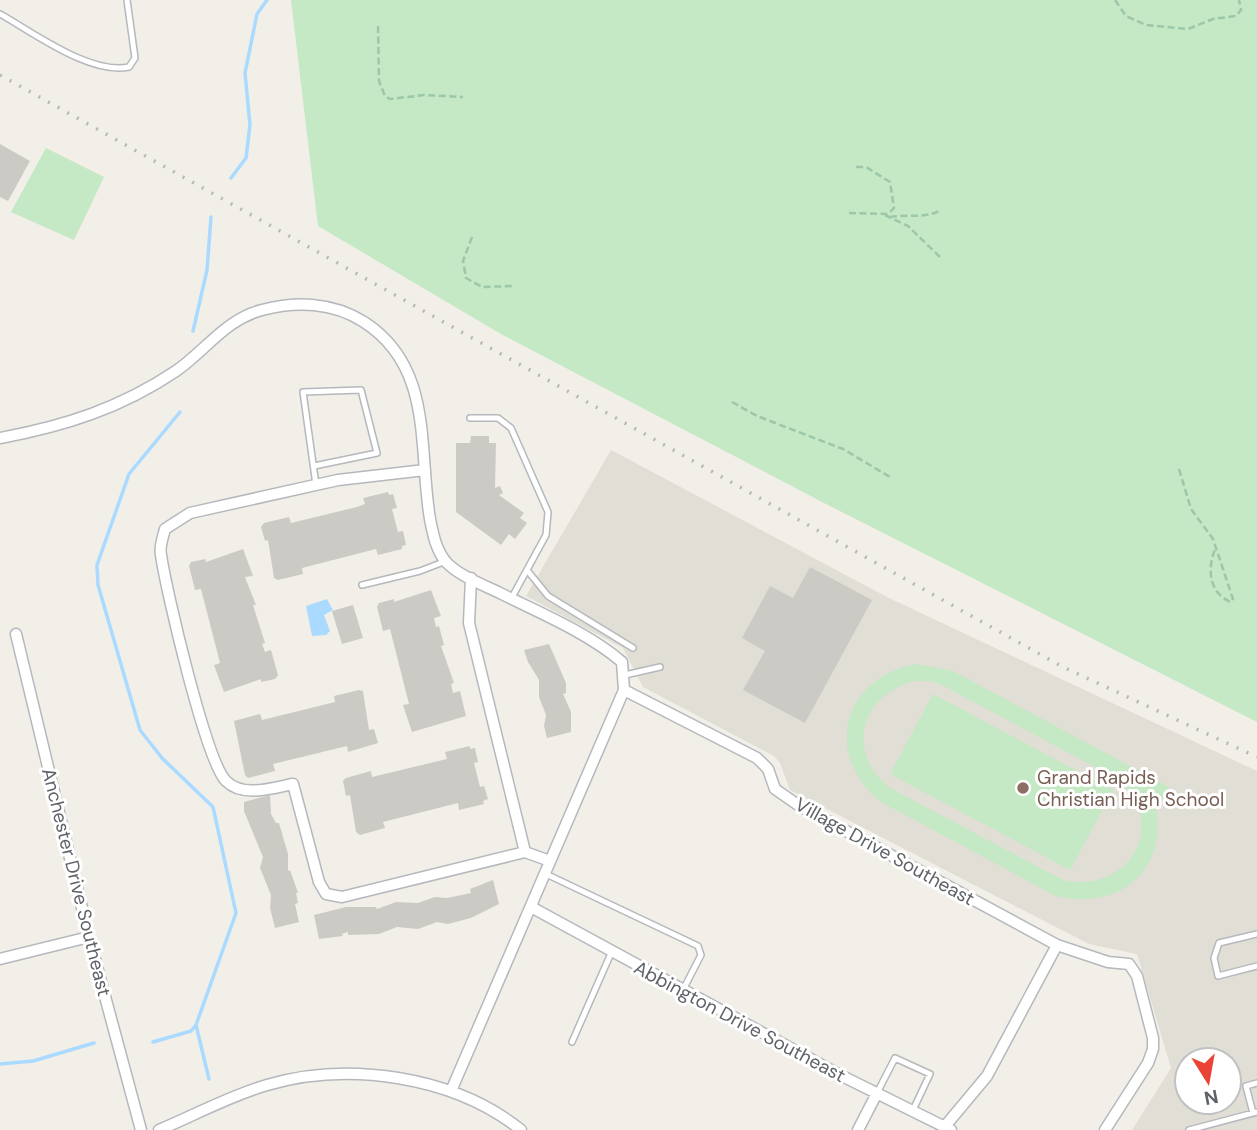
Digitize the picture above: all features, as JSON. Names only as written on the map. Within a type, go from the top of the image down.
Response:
[{"type":"street","points":[[0,438],[51,428],[124,403],[179,369],[209,341],[247,315],[293,304],[309,304],[344,311],[374,328],[409,372],[419,399],[433,537],[446,561],[471,578],[613,654],[622,662],[624,690],[451,1091]]},
{"type":"street","points":[[425,470],[316,485],[190,513],[165,528],[160,551],[215,764],[226,781],[240,790],[293,784],[319,882],[326,894],[342,897],[525,852],[550,861]]},
{"type":"street","points":[[471,578],[469,623],[525,852]]},
{"type":"street","name":"Anchester Drive Southeast","points":[[16,634],[89,937],[141,1130]]},
{"type":"street","name":"Village Drive Southeast","points":[[624,690],[757,758],[768,769],[775,789],[798,805],[1057,945],[1108,962],[1129,964],[1137,976],[1153,1038],[1153,1049],[1148,1063],[1105,1130]]},
{"type":"street","name":"Abbington Drive Southeast","points":[[531,907],[877,1093],[949,1128]]},
{"type":"street","points":[[0,959],[89,937]]},
{"type":"street","points":[[949,1128],[986,1076],[1057,945]]},
{"type":"street","points":[[159,1130],[234,1096],[306,1077],[386,1077],[451,1091],[484,1106],[521,1130]]},
{"type":"street","points":[[858,1130],[877,1093]]},
{"type":"lane","points":[[0,14],[83,60],[117,69],[129,67],[135,58],[127,0]]},
{"type":"lane","points":[[314,466],[377,453],[361,390],[303,392],[316,485]]},
{"type":"lane","points":[[470,418],[498,418],[511,428],[548,512],[546,535],[511,599]]},
{"type":"lane","points":[[362,585],[420,571],[446,561]]},
{"type":"lane","points":[[527,570],[548,596],[633,648]]},
{"type":"lane","points":[[625,675],[660,667]]},
{"type":"lane","points":[[544,873],[698,946],[701,955],[683,990]]},
{"type":"lane","points":[[1257,934],[1219,943],[1214,958],[1217,976],[1257,966]]},
{"type":"lane","points":[[572,1042],[612,951]]},
{"type":"lane","points":[[877,1093],[895,1058],[930,1074],[913,1110]]},
{"type":"lane","points":[[1189,1130],[1255,1113],[1246,1086],[1257,1083]]},
{"type":"path","points":[[1115,0],[1119,9],[1146,25],[1188,29],[1213,19],[1236,16],[1241,10],[1239,0]]},
{"type":"path","points":[[378,26],[380,80],[385,96],[390,99],[424,95],[463,97]]},
{"type":"path","points":[[853,167],[866,167],[890,182],[895,194],[894,208],[884,215]]},
{"type":"path","points":[[890,217],[932,216],[941,210]]},
{"type":"path","points":[[849,213],[890,217],[922,236],[942,259]]},
{"type":"path","points":[[472,237],[463,261],[467,278],[482,287],[513,286]]},
{"type":"path","points":[[732,402],[757,416],[843,449],[890,477]]},
{"type":"path","points":[[1179,469],[1191,509],[1209,531],[1216,547],[1231,587],[1231,602],[1217,594],[1211,582],[1216,547]]},
{"type":"shaded area","name":"Grand Rapids Christian High School","points":[[611,450],[889,598],[1257,771],[1257,1130],[1132,1130],[1171,1068],[1137,954],[1089,944],[790,790],[780,763],[774,756],[643,687],[623,648],[526,596]]},
{"type":"green space","points":[[291,0],[1257,0],[1257,722],[824,503],[501,334],[318,226]]},
{"type":"green space","points":[[46,148],[104,177],[74,240],[11,212]]},
{"type":"green space","points":[[916,664],[953,671],[1169,787],[1161,801],[1153,798],[1157,822],[1156,844],[1149,863],[1137,878],[1121,890],[1102,897],[1080,899],[1056,896],[883,803],[864,784],[852,764],[847,742],[848,722],[857,702],[871,685],[891,672]],"holes":[[[914,681],[931,681],[1117,779],[1133,797],[1140,816],[1141,835],[1135,852],[1123,866],[1107,877],[1086,882],[1063,880],[890,788],[876,774],[867,758],[865,727],[871,712],[881,699],[896,688]]]},
{"type":"green space","points":[[933,694],[1113,790],[1070,870],[890,774]]},
{"type":"water","points":[[327,599],[333,610],[324,615],[330,631],[326,635],[312,636],[306,606]]},
{"type":"building","points":[[0,144],[30,161],[8,201],[0,197]]},
{"type":"building","points":[[471,436],[489,436],[489,443],[496,443],[495,488],[500,486],[503,493],[499,495],[524,513],[520,518],[527,523],[515,539],[509,534],[501,545],[456,512],[456,443],[470,443]]},
{"type":"building","points":[[388,492],[389,495],[393,494],[397,508],[392,509],[398,532],[403,531],[406,545],[402,546],[402,549],[378,555],[376,549],[302,568],[303,574],[278,580],[274,578],[268,540],[265,541],[261,527],[264,523],[289,517],[291,523],[357,507],[365,504],[363,498]]},
{"type":"building","points":[[243,549],[253,576],[245,577],[256,605],[253,605],[265,643],[262,644],[265,652],[271,650],[278,675],[275,679],[261,682],[261,679],[224,692],[214,665],[220,663],[201,589],[195,590],[189,566],[191,562],[205,559],[206,562]]},
{"type":"building","points":[[810,567],[872,600],[805,723],[743,690],[765,651],[742,638],[770,586],[793,598]]},
{"type":"building","points":[[431,590],[441,616],[434,618],[436,627],[439,626],[444,645],[441,646],[454,683],[451,684],[453,693],[460,691],[466,716],[412,732],[403,705],[409,704],[390,629],[383,631],[377,607],[379,603],[394,599],[394,602]]},
{"type":"building","points":[[353,605],[363,638],[342,644],[332,611]]},
{"type":"building","points":[[549,644],[566,683],[566,693],[563,694],[571,712],[571,732],[547,738],[544,726],[546,715],[539,697],[539,680],[524,650]]},
{"type":"building","points":[[363,691],[369,730],[374,729],[378,743],[348,752],[347,746],[273,764],[275,771],[248,778],[245,775],[234,721],[260,714],[262,720],[335,702],[334,696]]},
{"type":"building","points":[[470,746],[470,749],[475,748],[478,762],[474,763],[480,787],[484,786],[488,799],[483,801],[484,804],[459,810],[458,803],[383,822],[385,828],[360,835],[356,832],[350,795],[346,796],[343,781],[346,778],[371,771],[372,777],[447,759],[445,752]]},
{"type":"building","points":[[270,795],[271,814],[276,823],[279,823],[288,854],[288,871],[290,870],[298,893],[298,903],[295,904],[299,922],[275,928],[270,908],[271,895],[260,868],[263,857],[244,811],[244,802]]},
{"type":"building","points":[[493,880],[499,904],[471,918],[448,924],[437,922],[418,929],[397,927],[379,934],[348,935],[348,932],[342,934],[343,936],[319,939],[314,915],[346,907],[377,909],[396,902],[418,903],[435,897],[447,898],[471,893],[470,889]]},
{"type":"waterway","points":[[231,178],[246,158],[250,125],[245,73],[257,14],[267,0]]},
{"type":"waterway","points":[[193,331],[207,270],[211,217]]},
{"type":"waterway","points":[[180,412],[129,474],[97,565],[98,585],[140,730],[162,758],[213,807],[236,913],[196,1025],[209,1079]]},
{"type":"waterway","points":[[153,1042],[191,1031],[196,1025]]},
{"type":"waterway","points":[[0,1064],[33,1061],[94,1043]]},
{"type":"railway","points":[[0,75],[1063,667],[1257,757]]},
{"type":"place","name":"Grand Rapids Christian High School","points":[[1023,788]]}]
